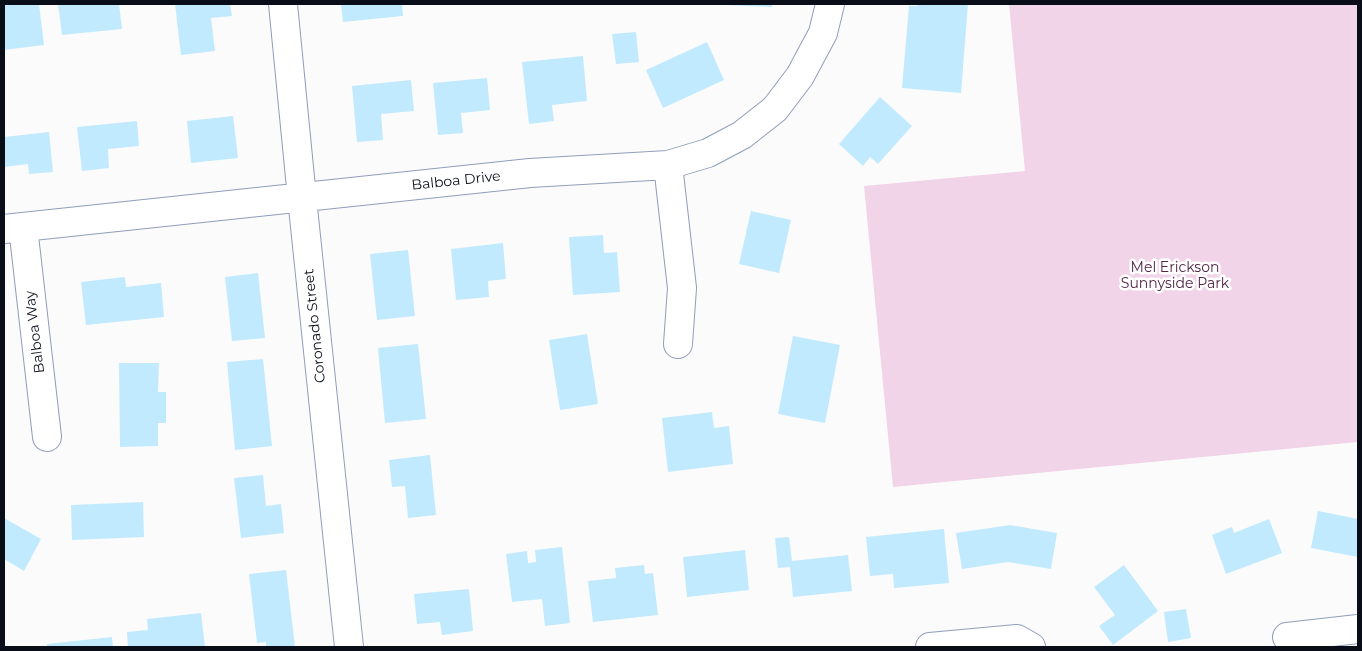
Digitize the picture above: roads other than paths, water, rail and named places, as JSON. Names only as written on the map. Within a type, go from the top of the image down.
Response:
[{"type":"street","name":"Coronado Street","points":[[283,4],[350,647]]},
{"type":"street","name":"Balboa Drive","points":[[13,228],[530,173],[668,165],[708,153],[742,135],[775,109],[800,76],[823,33],[830,4]]},
{"type":"street","points":[[668,165],[682,288],[678,344]]},
{"type":"street","name":"Balboa Way","points":[[13,228],[47,437]]},
{"type":"street","points":[[1287,637],[1358,629]]},
{"type":"street","points":[[930,647],[1017,639],[1031,647]]},
{"type":"park label","name":"Mel Erickson Sunnyside Park","points":[[1175,276]]}]
